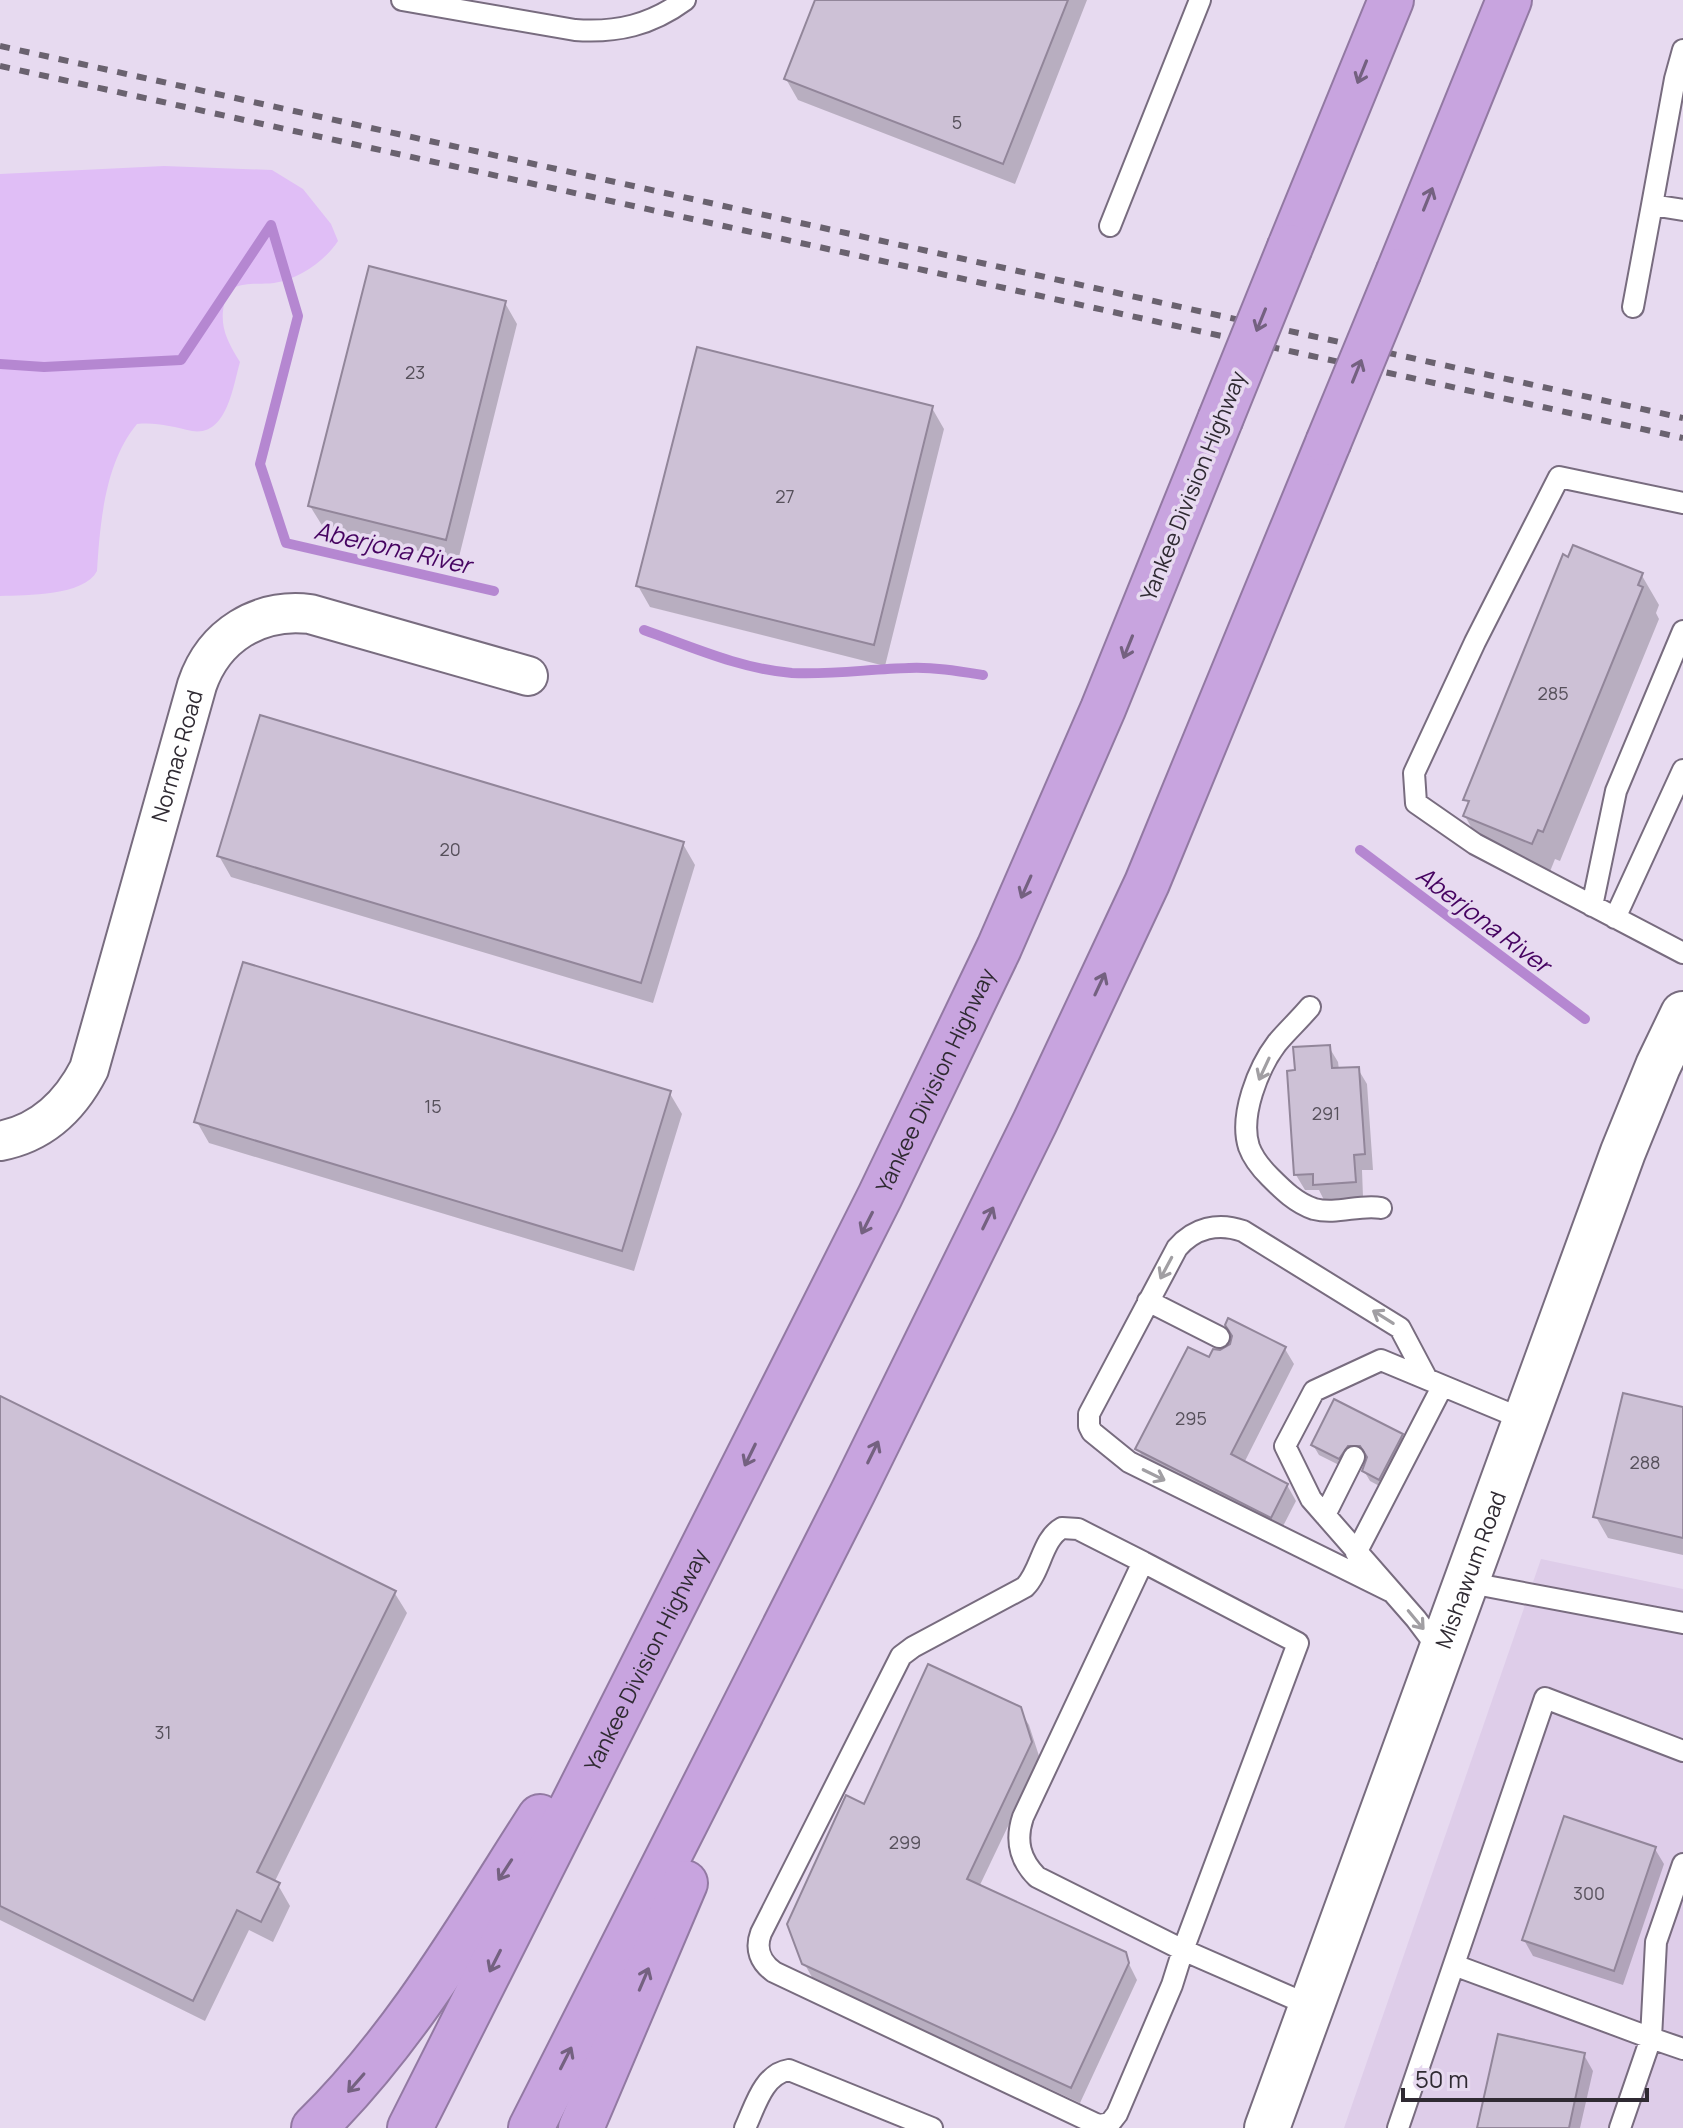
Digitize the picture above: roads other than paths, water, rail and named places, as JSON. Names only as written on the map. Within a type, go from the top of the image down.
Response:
[{"type":"highway","name":"Yankee Division Highway","points":[[410,2128],[880,1196],[999,948],[1091,736],[1391,0]]},
{"type":"highway","points":[[531,2128],[853,1492],[1035,1122],[1147,883],[1509,0]]},
{"type":"highway","points":[[581,2128],[853,1492]]},
{"type":"highway","points":[[314,2128],[367,2072],[429,1988],[669,1617]]},
{"type":"main road","name":"Mishawum Road","points":[[1267,2128],[1623,1152],[1683,1014]]},
{"type":"street","name":"Normac Road","points":[[0,1141],[23,1134],[51,1119],[73,1096],[89,1069],[197,685],[209,658],[229,637],[262,617],[310,614],[528,676]]},
{"type":"lane","points":[[402,0],[598,32],[644,24],[685,0]]},
{"type":"lane","points":[[1110,226],[1200,0]]},
{"type":"lane","points":[[1633,307],[1683,50]]},
{"type":"lane","points":[[1652,205],[1683,210]]},
{"type":"lane","points":[[1683,503],[1559,477],[1475,642],[1414,773],[1416,803],[1475,844],[1683,953]]},
{"type":"lane","points":[[1592,906],[1616,791],[1683,631]]},
{"type":"lane","points":[[1615,918],[1683,770]]},
{"type":"lane","points":[[1310,1007],[1276,1044],[1265,1065],[1248,1115],[1249,1146],[1266,1173],[1284,1191],[1305,1205],[1333,1211],[1381,1208]]},
{"type":"lane","points":[[1390,1591],[1134,1465],[1092,1432],[1088,1421],[1090,1411],[1177,1248],[1188,1237],[1211,1227],[1235,1228],[1400,1328],[1434,1383]]},
{"type":"lane","points":[[1148,1301],[1219,1337]]},
{"type":"lane","points":[[1440,1651],[1416,1619],[1311,1499],[1285,1446],[1314,1391],[1381,1360],[1525,1420]]},
{"type":"lane","points":[[1356,1553],[1434,1383]]},
{"type":"lane","points":[[1325,1515],[1354,1457]]},
{"type":"lane","points":[[1062,1528],[1078,1529],[1143,1562],[1298,1643],[1172,1985],[1117,2114],[1110,2123],[1098,2125],[774,1972],[762,1960],[758,1949],[761,1933],[901,1656],[1025,1587],[1032,1581],[1051,1539],[1062,1528]]},
{"type":"lane","points":[[1143,1562],[1023,1817],[1019,1845],[1025,1863],[1037,1877],[1183,1950],[1311,2006]]},
{"type":"lane","points":[[1465,1582],[1683,1623]]},
{"type":"lane","points":[[1398,2128],[1545,1698],[1683,1751]]},
{"type":"lane","points":[[1620,2128],[1651,2038],[1656,1942],[1683,1864]]},
{"type":"lane","points":[[1454,1965],[1683,2049]]},
{"type":"lane","points":[[745,2128],[769,2079],[776,2073],[789,2070],[932,2128]]},
{"type":"waterway","name":"Aberjona River","points":[[0,364],[44,367],[181,360],[271,225],[298,316],[260,464],[286,543],[494,591]]},
{"type":"waterway","name":"Aberjona River","points":[[644,630],[717,656],[773,671],[821,673],[918,668],[983,675]]},
{"type":"waterway","name":"Aberjona River","points":[[1360,850],[1585,1019]]},
{"type":"railway","points":[[0,46],[1683,418]]},
{"type":"railway","points":[[0,66],[1683,438]]}]
